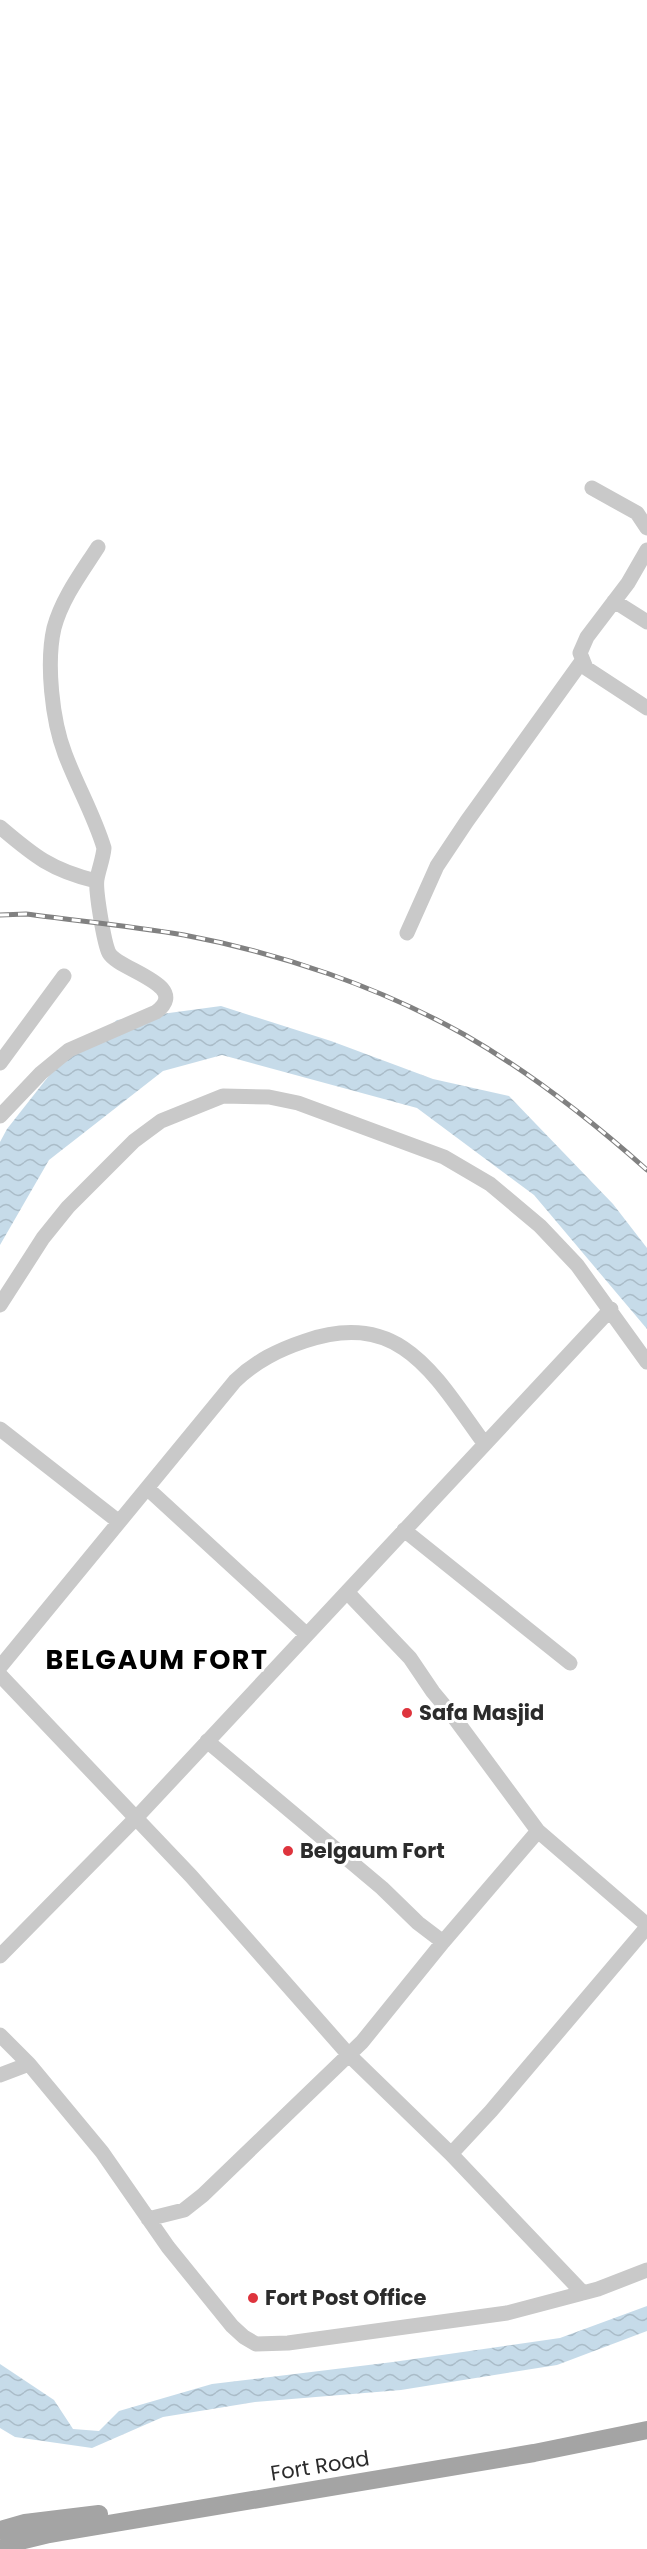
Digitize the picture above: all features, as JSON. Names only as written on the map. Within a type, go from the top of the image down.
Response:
[{"type":"main road","name":"Fort Road","points":[[302,2488],[573,2438],[647,2421]]},
{"type":"main road","name":"Fort Road","points":[[7,2541],[25,2523],[302,2488],[524,2455],[647,2430]]},
{"type":"street","points":[[592,488],[637,513],[647,528]]},
{"type":"street","points":[[0,1116],[57,1058],[69,1050],[156,1012],[164,1003],[166,995],[162,987],[153,980],[121,965],[108,952],[96,881],[104,848],[64,752],[54,716],[51,654],[54,627],[63,605],[98,547]]},
{"type":"street","points":[[647,550],[615,601],[582,646],[580,653],[582,662],[594,674],[647,708]]},
{"type":"street","points":[[615,601],[647,622]]},
{"type":"street","points":[[407,933],[437,866],[466,821],[582,662]]},
{"type":"street","points":[[0,827],[28,851],[49,865],[68,874],[96,881]]},
{"type":"street","points":[[0,1062],[64,976]]},
{"type":"street","points":[[0,1305],[43,1238],[68,1207],[134,1141],[161,1121],[223,1096],[269,1097],[298,1103],[444,1157],[490,1184],[540,1226],[577,1265],[611,1309],[647,1362]]},
{"type":"street","points":[[0,1956],[136,1818],[611,1309]]},
{"type":"street","points":[[0,1667],[147,1488],[248,1369],[261,1358],[295,1344],[341,1332],[364,1332],[386,1337],[412,1354],[447,1392],[484,1443]]},
{"type":"street","points":[[0,1429],[119,1522]]},
{"type":"street","points":[[147,1488],[306,1634]]},
{"type":"street","points":[[404,1530],[570,1663]]},
{"type":"street","points":[[347,1592],[410,1658],[538,1832],[647,1926],[491,2111],[451,2154]]},
{"type":"street","points":[[0,1675],[191,1876],[348,2054],[451,2154],[583,2293]]},
{"type":"street","points":[[207,1741],[443,1942]]},
{"type":"street","points":[[148,2219],[184,2210],[362,2042],[443,1942],[538,1832]]},
{"type":"street","points":[[0,2035],[29,2064],[102,2152],[148,2219],[220,2312],[244,2337],[256,2344],[288,2343],[507,2313],[623,2281],[647,2270]]},
{"type":"street","points":[[0,2075],[29,2064]]},
{"type":"water","points":[[221,1006],[331,1041],[433,1079],[509,1096],[613,1204],[647,1248],[647,1329],[534,1195],[417,1108],[222,1055],[163,1071],[49,1160],[0,1245],[0,1142],[7,1129],[55,1068],[117,1020]]},
{"type":"water","points":[[647,2306],[647,2331],[557,2365],[401,2390],[255,2402],[163,2417],[92,2448],[15,2437],[0,2428],[0,2364],[54,2400],[73,2429],[99,2431],[119,2411],[212,2384],[393,2362],[560,2338]]},
{"type":"railway","points":[[0,915],[26,914],[125,926],[220,942],[293,962],[364,987],[465,1035],[513,1065],[582,1115],[647,1170]]},
{"type":"place","name":"Safa Masjid","points":[[407,1713]]},
{"type":"place","name":"Belgaum Fort","points":[[288,1851]]},
{"type":"place","name":"Fort Post Office","points":[[253,2298]]},
{"type":"district","name":"BELGAUM FORT","points":[[157,1660]]}]
